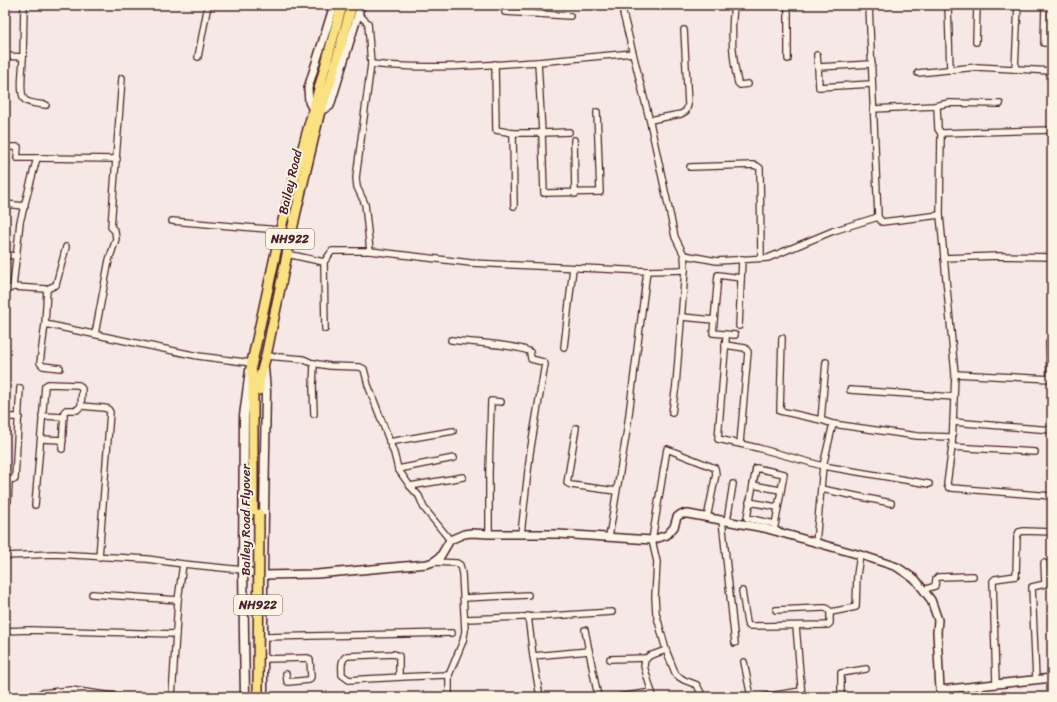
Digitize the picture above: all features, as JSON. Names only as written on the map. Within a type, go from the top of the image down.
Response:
[{"type":"highway","name":"NH922","points":[[251,365],[280,230],[317,110],[342,5]]},
{"type":"highway","name":"Bailey Road","points":[[263,367],[317,110],[331,80],[352,5]]},
{"type":"highway","name":"Bailey Road Flyover","points":[[251,365],[254,381],[258,697]]},
{"type":"highway","name":"Bailey Road Flyover","points":[[245,696],[256,514],[259,381],[263,367]]},
{"type":"main road","points":[[245,696],[244,416],[251,365]]},
{"type":"main road","points":[[263,367],[266,391],[263,697]]},
{"type":"main road","points":[[244,667],[263,667]]},
{"type":"street","points":[[24,5],[22,91],[24,99],[28,102],[46,105]]},
{"type":"street","points":[[198,57],[208,5]]},
{"type":"street","points":[[334,5],[308,88],[309,102],[317,110],[330,106],[361,5]]},
{"type":"street","points":[[505,5],[505,12],[570,16]]},
{"type":"street","points":[[622,5],[650,120],[675,237],[684,255],[685,270],[682,317],[672,413]]},
{"type":"street","points":[[734,5],[732,19],[734,65],[739,84],[748,84]]},
{"type":"street","points":[[788,5],[788,59]]},
{"type":"street","points":[[869,5],[878,217],[882,222],[940,215]]},
{"type":"street","points":[[932,5],[948,5],[950,70]]},
{"type":"street","points":[[976,42],[977,5]]},
{"type":"street","points":[[1015,69],[1018,5]]},
{"type":"street","points":[[1045,5],[1044,43],[1052,43]]},
{"type":"street","points":[[358,14],[368,23],[371,64],[356,178],[359,194],[362,196],[364,204],[370,251]]},
{"type":"street","points":[[650,120],[681,114],[687,110],[684,30]]},
{"type":"street","points":[[371,64],[440,67],[538,62],[633,53]]},
{"type":"street","points":[[817,55],[819,87],[872,84]]},
{"type":"street","points":[[5,56],[23,57]]},
{"type":"street","points":[[538,62],[544,193],[575,194],[600,192],[598,112]]},
{"type":"street","points":[[495,64],[496,130],[513,133],[569,132]]},
{"type":"street","points":[[818,67],[872,64]]},
{"type":"street","points":[[918,73],[977,67],[1052,71]]},
{"type":"street","points":[[95,334],[109,260],[116,239],[115,232],[111,227],[122,78]]},
{"type":"street","points":[[873,109],[937,106],[949,103],[1000,104]]},
{"type":"street","points":[[937,106],[939,131],[941,133],[940,215],[955,374],[952,447],[947,484],[948,487],[1052,496]]},
{"type":"street","points":[[941,133],[1052,130]]},
{"type":"street","points":[[513,133],[514,206]]},
{"type":"street","points":[[574,140],[575,194]]},
{"type":"street","points":[[5,147],[18,147],[17,158],[117,159]]},
{"type":"street","points":[[13,287],[20,222],[37,158]]},
{"type":"street","points":[[690,167],[753,165],[760,168],[761,258]]},
{"type":"street","points":[[5,204],[25,206]]},
{"type":"street","points":[[684,255],[717,261],[768,258],[834,231],[878,217]]},
{"type":"street","points":[[172,222],[280,230]]},
{"type":"street","points":[[5,290],[13,287],[47,289],[56,285],[66,247]]},
{"type":"street","points":[[325,329],[324,262],[332,251],[370,251],[471,263],[647,271],[685,270]]},
{"type":"street","points":[[287,254],[324,262]]},
{"type":"street","points":[[5,255],[17,256]]},
{"type":"street","points":[[944,258],[998,256],[1052,257]]},
{"type":"street","points":[[739,326],[742,259]]},
{"type":"street","points":[[564,347],[573,268]]},
{"type":"street","points":[[609,537],[627,430],[647,271]]},
{"type":"street","points":[[735,335],[713,333],[718,275],[741,278]]},
{"type":"street","points":[[47,289],[45,324],[40,363],[43,366],[60,368]]},
{"type":"street","points":[[682,317],[714,320]]},
{"type":"street","points":[[45,324],[198,356],[251,365]]},
{"type":"street","points":[[726,338],[718,439],[740,443],[823,466],[929,484]]},
{"type":"street","points":[[782,338],[780,411],[833,424],[917,436],[952,438]]},
{"type":"street","points":[[450,340],[527,350],[530,352],[531,359],[543,362],[545,364],[530,454],[520,534]]},
{"type":"street","points":[[955,374],[1051,379],[1049,342]]},
{"type":"street","points":[[725,345],[746,349],[748,352],[740,443]]},
{"type":"street","points":[[266,356],[303,359],[330,366],[362,367],[390,442],[398,469],[419,496],[424,508],[450,540]]},
{"type":"street","points":[[821,420],[826,362]]},
{"type":"street","points":[[314,363],[312,387],[314,414]]},
{"type":"street","points":[[35,505],[45,386],[48,384],[80,386],[82,389],[81,406],[77,410],[66,410],[64,412],[62,449]]},
{"type":"street","points":[[5,504],[8,501],[7,480],[16,479],[20,388]]},
{"type":"street","points":[[850,390],[954,397]]},
{"type":"street","points":[[488,534],[488,471],[492,401],[501,402]]},
{"type":"street","points":[[81,406],[104,408],[108,409],[110,412],[99,556]]},
{"type":"street","points":[[42,416],[64,417]]},
{"type":"street","points":[[5,417],[19,418]]},
{"type":"street","points":[[953,422],[1052,430]]},
{"type":"street","points":[[816,543],[823,466],[833,424]]},
{"type":"street","points":[[576,428],[567,483],[571,485],[616,491]]},
{"type":"street","points":[[390,442],[453,431]]},
{"type":"street","points":[[40,439],[62,440]]},
{"type":"street","points":[[952,447],[1035,452]]},
{"type":"street","points":[[703,697],[697,686],[684,680],[676,674],[666,650],[656,613],[655,597],[657,562],[652,540],[667,449],[715,468],[716,474],[707,518]]},
{"type":"street","points":[[398,469],[454,458]]},
{"type":"street","points":[[774,527],[784,474],[756,468],[746,518],[816,543],[860,555],[896,568],[916,580],[931,600],[938,620],[937,632],[941,693],[996,684],[1052,678]]},
{"type":"street","points":[[410,486],[463,477]]},
{"type":"street","points":[[733,484],[724,521],[735,643]]},
{"type":"street","points":[[753,484],[780,490]]},
{"type":"street","points":[[821,490],[891,503]]},
{"type":"street","points":[[750,502],[777,507]]},
{"type":"street","points":[[5,556],[54,554],[99,556],[147,559],[244,570],[263,575],[317,574],[427,564],[440,557],[450,540],[457,536],[471,533],[558,534],[652,540],[667,535],[674,527],[677,517],[681,514],[774,527]]},
{"type":"street","points":[[996,684],[993,580],[1016,576],[1016,537],[1019,532],[1052,532]]},
{"type":"street","points":[[776,610],[826,608],[831,612],[856,607],[857,576],[860,555]]},
{"type":"street","points":[[433,562],[457,563],[462,568],[466,631],[449,674],[449,697]]},
{"type":"street","points":[[1036,680],[1032,587],[1043,586],[1045,584],[1044,563]]},
{"type":"street","points":[[172,697],[178,600],[183,564]]},
{"type":"street","points":[[923,590],[935,586],[936,579],[938,577],[973,576]]},
{"type":"street","points":[[742,591],[748,626],[828,625],[830,623],[831,612]]},
{"type":"street","points":[[92,594],[178,600]]},
{"type":"street","points":[[464,598],[528,595]]},
{"type":"street","points":[[466,619],[612,612]]},
{"type":"street","points":[[528,616],[540,697]]},
{"type":"street","points":[[762,697],[801,694],[796,626]]},
{"type":"street","points":[[5,631],[29,630],[176,634]]},
{"type":"street","points":[[585,630],[598,697]]},
{"type":"street","points":[[263,637],[452,633]]},
{"type":"street","points":[[610,659],[647,658],[666,650]]},
{"type":"street","points":[[533,656],[589,651]]},
{"type":"street","points":[[399,677],[399,656],[394,654],[347,656],[343,658],[342,675],[349,680],[399,677],[449,674]]},
{"type":"street","points":[[263,658],[308,658],[310,660],[310,680],[288,682],[286,674]]},
{"type":"street","points":[[620,697],[652,695],[644,666],[647,658]]},
{"type":"street","points":[[744,662],[751,697]]},
{"type":"street","points":[[841,697],[841,673],[866,669]]},
{"type":"street","points":[[34,697],[41,693],[71,690],[120,697]]}]
